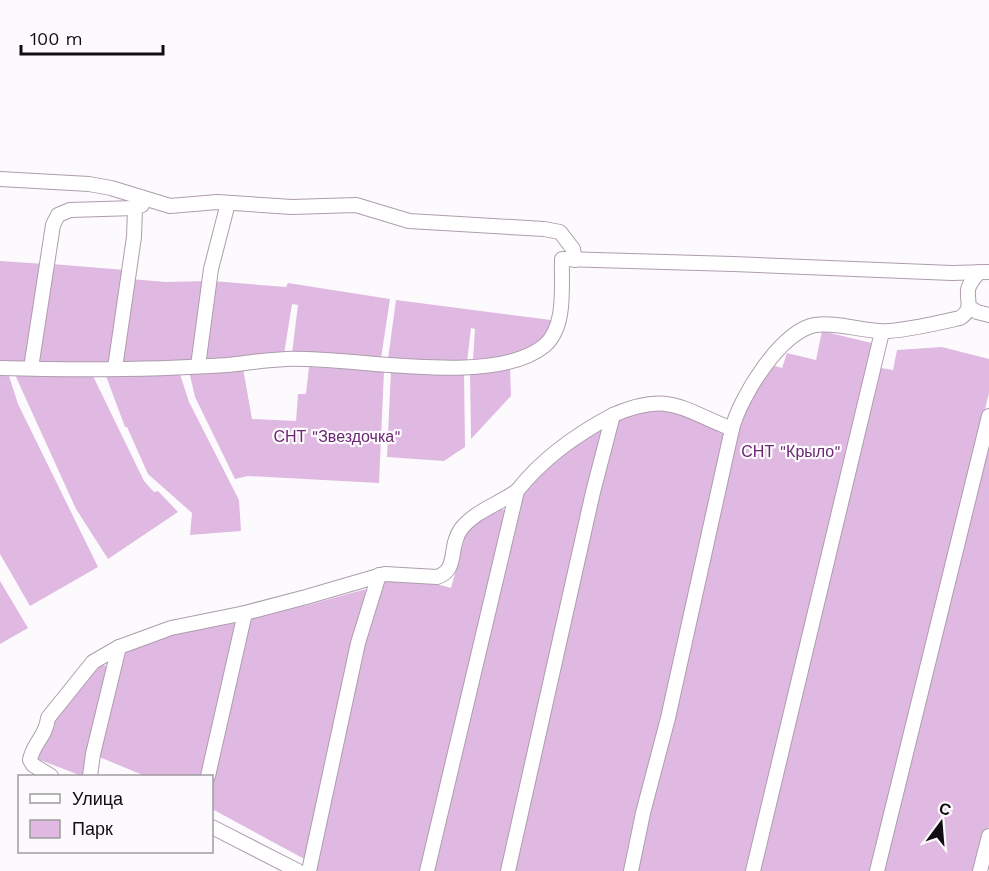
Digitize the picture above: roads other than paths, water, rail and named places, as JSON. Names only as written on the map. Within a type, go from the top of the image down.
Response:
[{"type":"street","points":[[0,179],[89,184],[170,206],[228,203],[292,207],[356,205],[409,221],[544,229],[560,232],[573,249],[575,260]]},
{"type":"street","points":[[31,368],[54,225],[58,215],[70,210],[135,208],[151,202]]},
{"type":"street","points":[[198,366],[211,269],[228,203]]},
{"type":"street","points":[[115,368],[134,237],[135,208]]},
{"type":"street","points":[[0,368],[198,366],[288,359],[467,368],[512,361],[538,350],[550,339],[560,317],[562,259],[952,273],[984,272]]},
{"type":"street","points":[[968,288],[984,272]]},
{"type":"street","points":[[631,871],[643,813],[668,718],[732,429],[749,387],[769,361],[795,336],[807,328],[828,324],[882,332],[966,315],[969,307],[968,288],[952,273]]},
{"type":"street","points":[[969,307],[989,315]]},
{"type":"street","points":[[753,871],[882,332]]},
{"type":"street","points":[[48,775],[33,765],[30,760],[31,754],[47,729],[48,718],[93,662],[119,647],[171,628],[245,613],[379,575],[437,577],[445,574],[450,570],[453,544],[461,530],[477,515],[517,491],[533,470],[571,441],[613,415],[644,404],[670,404],[687,408],[732,429]]},
{"type":"street","points":[[508,871],[593,492],[613,415]]},
{"type":"street","points":[[877,871],[989,416]]},
{"type":"street","points":[[427,871],[517,491]]},
{"type":"street","points":[[309,871],[358,644],[379,575]]},
{"type":"street","points":[[208,775],[245,613]]},
{"type":"street","points":[[90,775],[93,754],[119,647]]},
{"type":"street","points":[[213,828],[298,871]]},
{"type":"street","points":[[980,871],[989,836]]},
{"type":"park label","name":"СНТ \"Звездочка\"","points":[[337,436]]},
{"type":"park label","name":"СНТ \"Крыло\"","points":[[791,451]]}]
